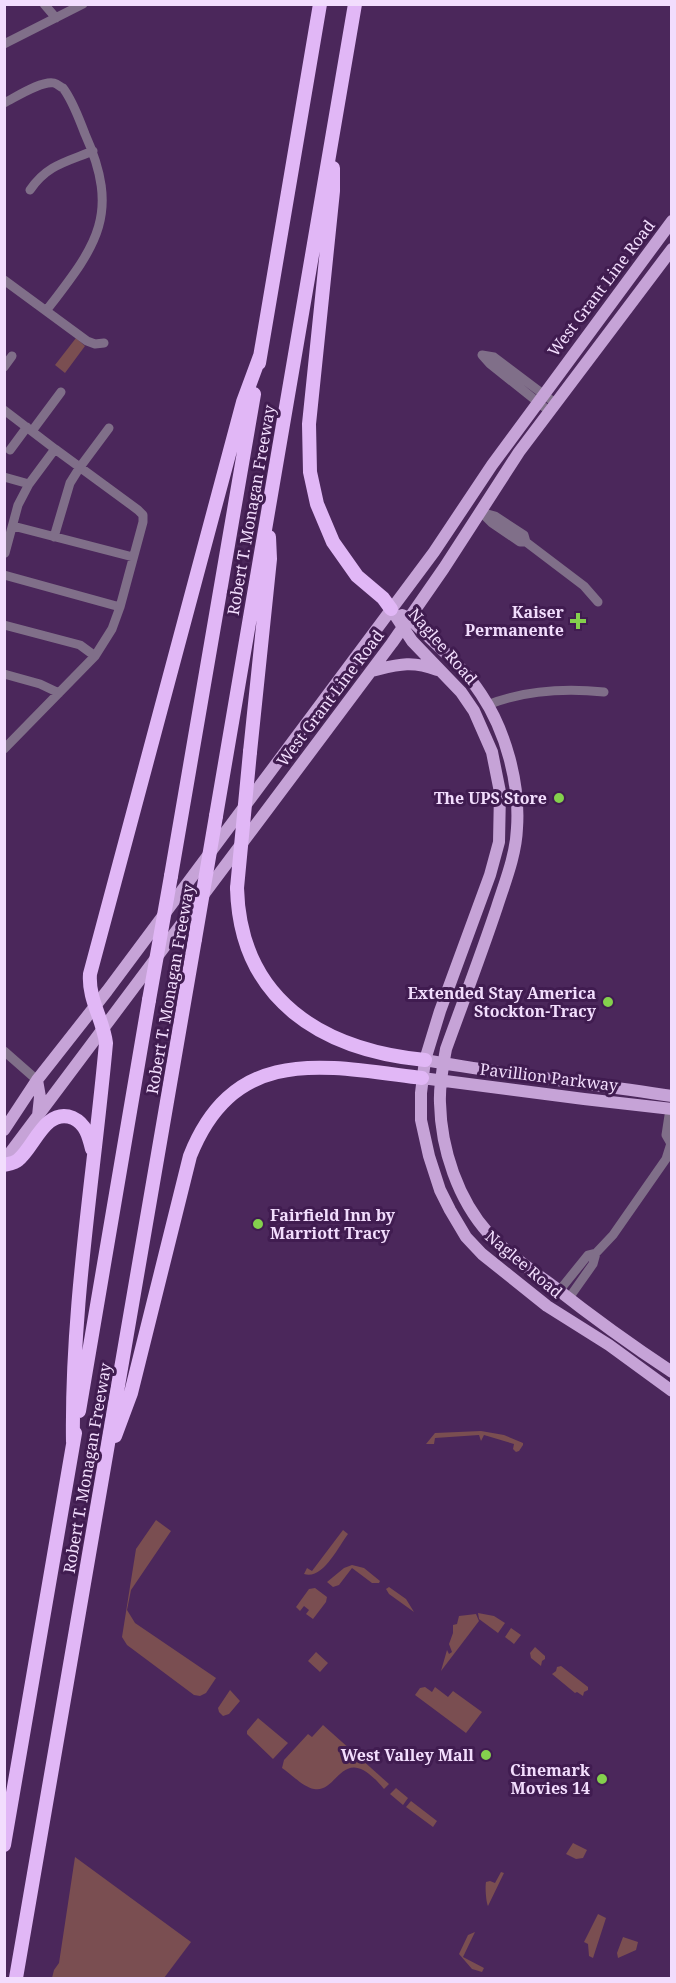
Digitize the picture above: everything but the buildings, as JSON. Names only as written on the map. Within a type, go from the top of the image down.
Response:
[{"type":"highway","name":"Robert T. Monagan Freeway","points":[[4,1845],[320,4]]},
{"type":"highway","name":"Robert T. Monagan Freeway","points":[[16,1978],[355,4]]},
{"type":"highway","points":[[332,139],[333,190],[309,424],[310,472],[317,504],[333,542],[357,576],[383,598],[391,609]]},
{"type":"highway","points":[[73,1442],[72,1390],[93,1155],[106,1043],[104,1027],[91,994],[89,982],[91,965],[243,402],[260,356]]},
{"type":"highway","points":[[268,510],[270,559],[237,888],[241,925],[250,955],[273,993],[294,1013],[314,1027],[345,1042],[379,1052],[425,1060]]},
{"type":"highway","points":[[106,1454],[131,1392],[190,1156],[199,1133],[214,1111],[244,1085],[266,1075],[292,1069],[333,1067],[422,1078]]},
{"type":"highway","points":[[4,1163],[18,1161],[39,1132],[54,1120],[68,1116],[84,1127],[90,1137],[93,1155]]},
{"type":"main road","name":"West Grant Line Road","points":[[4,1130],[37,1080],[96,1005],[434,552],[466,502],[540,398],[672,221]]},
{"type":"main road","name":"West Grant Line Road","points":[[4,1163],[371,671],[406,623],[519,452],[672,249]]},
{"type":"main road","name":"Naglee Road","points":[[391,609],[469,677],[498,724],[508,752],[515,784],[518,829],[510,866],[446,1049],[444,1064],[440,1102],[441,1124],[448,1155],[461,1191],[474,1215],[504,1248],[564,1295],[672,1372]]},
{"type":"main road","name":"Naglee Road","points":[[406,623],[426,656],[461,692],[474,711],[489,745],[500,792],[499,842],[490,875],[440,1011],[425,1060],[422,1078],[422,1120],[429,1156],[445,1200],[466,1237],[482,1254],[547,1306],[609,1345],[672,1391]]},
{"type":"main road","points":[[371,671],[404,663],[414,663],[443,672]]},
{"type":"main road","name":"Pavillion Parkway","points":[[425,1060],[518,1076],[621,1088],[671,1105]]},
{"type":"main road","name":"Pavillion Parkway","points":[[422,1078],[584,1100],[671,1105]]},
{"type":"main road","points":[[37,1080],[40,1097],[38,1117]]},
{"type":"street","points":[[44,4],[56,18]]},
{"type":"street","points":[[54,4],[56,18]]},
{"type":"street","points":[[4,44],[83,4]]},
{"type":"street","points":[[4,103],[38,86],[54,83],[67,93],[93,151],[101,182],[103,202],[99,225],[92,245],[82,263],[46,311]]},
{"type":"street","points":[[30,190],[48,169],[93,151]]},
{"type":"street","points":[[4,280],[87,341],[95,344],[104,343]]},
{"type":"street","points":[[540,398],[494,357],[482,355],[490,364],[552,407]]},
{"type":"street","points":[[4,367],[12,356]]},
{"type":"street","points":[[10,450],[61,392]]},
{"type":"street","points":[[4,410],[143,515],[134,557],[112,629],[94,656],[5,747]]},
{"type":"street","points":[[54,537],[70,483],[109,428]]},
{"type":"street","points":[[5,554],[18,505],[29,484],[55,449]]},
{"type":"street","points":[[4,477],[29,484]]},
{"type":"street","points":[[480,512],[495,516],[524,535],[526,542],[584,586],[598,602]]},
{"type":"street","points":[[13,526],[134,557]]},
{"type":"street","points":[[4,575],[120,607]]},
{"type":"street","points":[[4,625],[80,645],[94,656]]},
{"type":"street","points":[[4,674],[40,684],[59,693]]},
{"type":"street","points":[[488,705],[509,697],[540,691],[604,692]]},
{"type":"street","points":[[4,1051],[37,1080]]},
{"type":"street","points":[[564,1295],[593,1264],[596,1252],[613,1235],[666,1158],[671,1141],[666,1135],[671,1105]]},
{"type":"shaded area","points":[[76,338],[85,346],[65,373],[55,365]]},
{"type":"shaded area","points":[[481,1431],[504,1435],[523,1445],[516,1452],[513,1449],[514,1444],[484,1435],[481,1441],[479,1435],[435,1438],[434,1444],[426,1444],[435,1433]]},
{"type":"shaded area","points":[[156,1520],[171,1531],[131,1590],[127,1610],[135,1623],[216,1678],[206,1693],[200,1696],[194,1695],[127,1645],[122,1637],[136,1549]]},
{"type":"shaded area","points":[[343,1530],[348,1534],[324,1567],[311,1575],[304,1574],[307,1568],[312,1571]]},
{"type":"shaded area","points":[[352,1565],[364,1568],[380,1581],[379,1583],[372,1583],[352,1568],[339,1585],[333,1587],[327,1582],[344,1568]]},
{"type":"shaded area","points":[[389,1587],[406,1599],[414,1612],[389,1594],[386,1589]]},
{"type":"shaded area","points":[[315,1588],[327,1597],[326,1602],[313,1619],[306,1614],[309,1610],[304,1606],[300,1611],[296,1607],[309,1589]]},
{"type":"shaded area","points":[[478,1613],[494,1616],[505,1623],[498,1633],[479,1619]]},
{"type":"shaded area","points":[[476,1614],[479,1621],[441,1671],[447,1650],[449,1654],[452,1652],[449,1644],[453,1625],[457,1624],[459,1616]]},
{"type":"shaded area","points":[[511,1628],[521,1635],[514,1644],[505,1637]]},
{"type":"shaded area","points":[[535,1647],[545,1656],[541,1666],[531,1658],[530,1653]]},
{"type":"shaded area","points":[[316,1652],[328,1663],[320,1672],[308,1661]]},
{"type":"shaded area","points":[[561,1666],[588,1687],[583,1696],[575,1693],[552,1674],[557,1667]]},
{"type":"shaded area","points":[[425,1687],[432,1692],[435,1687],[448,1697],[453,1691],[482,1712],[466,1733],[415,1695],[420,1688]]},
{"type":"shaded area","points":[[230,1690],[240,1701],[229,1714],[223,1716],[218,1708]]},
{"type":"shaded area","points":[[258,1718],[288,1743],[273,1759],[247,1734]]},
{"type":"shaded area","points":[[323,1725],[389,1784],[384,1789],[359,1768],[350,1768],[330,1784],[314,1789],[301,1783],[282,1768],[284,1760],[308,1734],[312,1737]]},
{"type":"shaded area","points":[[396,1788],[408,1798],[403,1805],[390,1794]]},
{"type":"shaded area","points":[[411,1801],[437,1821],[433,1827],[406,1807]]},
{"type":"shaded area","points":[[573,1843],[587,1850],[583,1858],[576,1859],[566,1854]]},
{"type":"shaded area","points":[[75,1857],[191,1942],[164,1978],[52,1978],[59,1963]]},
{"type":"shaded area","points":[[501,1872],[504,1873],[488,1906],[486,1882],[495,1883]]},
{"type":"shaded area","points":[[598,1914],[606,1918],[593,1958],[589,1956],[588,1944],[584,1942]]},
{"type":"shaded area","points":[[475,1932],[463,1957],[484,1968],[482,1972],[472,1969],[459,1954],[468,1935]]},
{"type":"shaded area","points":[[623,1937],[638,1942],[636,1950],[618,1958],[617,1953]]},
{"type":"place","name":"Kaiser Permanente","points":[[578,621]]},
{"type":"place","name":"The UPS Store","points":[[559,798]]},
{"type":"place","name":"Extended Stay America Stockton-Tracy","points":[[608,1002]]},
{"type":"place","name":"Fairfield Inn by Marriott Tracy","points":[[258,1224]]},
{"type":"place","name":"West Valley Mall","points":[[486,1755]]},
{"type":"place","name":"Cinemark Movies 14","points":[[602,1779]]}]
